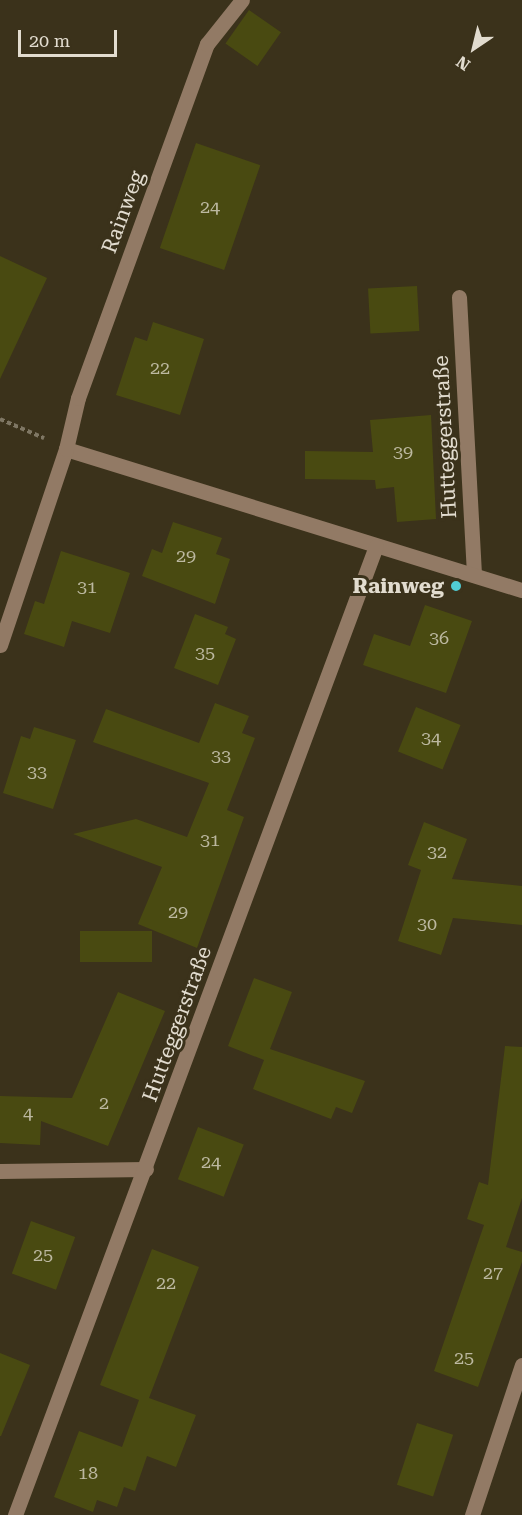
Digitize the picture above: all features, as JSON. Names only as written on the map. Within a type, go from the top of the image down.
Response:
[{"type":"street","name":"Rainweg","points":[[0,645],[66,448],[78,398],[207,44],[242,0]]},
{"type":"street","name":"Hutteggerstraße","points":[[459,297],[474,575]]},
{"type":"street","points":[[66,448],[522,590]]},
{"type":"street","name":"Hutteggerstraße","points":[[15,1515],[146,1169],[376,546]]},
{"type":"street","points":[[0,1171],[146,1169]]},
{"type":"street","points":[[472,1515],[522,1365]]},
{"type":"path","points":[[0,419],[66,448]]},
{"type":"building","points":[[249,10],[281,32],[257,66],[225,44]]},
{"type":"building","points":[[196,143],[260,165],[224,270],[160,248]]},
{"type":"building","points":[[0,256],[47,278],[0,379]]},
{"type":"building","points":[[417,286],[419,331],[370,334],[368,289]]},
{"type":"building","points":[[153,322],[204,339],[180,415],[116,395],[135,337],[147,341]]},
{"type":"building","points":[[431,415],[436,519],[397,522],[394,487],[376,489],[375,480],[305,479],[305,451],[373,452],[370,420]]},
{"type":"building","points":[[173,522],[222,538],[216,554],[230,559],[215,604],[142,576],[152,549],[162,553]]},
{"type":"building","points":[[61,551],[130,573],[110,633],[72,621],[64,647],[24,634],[35,601],[44,604]]},
{"type":"building","points":[[425,605],[472,621],[446,693],[363,665],[374,634],[410,646]]},
{"type":"building","points":[[195,614],[228,627],[225,634],[236,639],[218,685],[174,668]]},
{"type":"building","points":[[215,703],[249,716],[242,733],[255,738],[227,810],[244,817],[197,948],[138,924],[162,867],[73,834],[136,819],[187,837],[209,783],[93,742],[106,709],[199,743]]},
{"type":"building","points":[[416,707],[461,725],[443,769],[398,752]]},
{"type":"building","points":[[34,727],[76,740],[53,809],[3,793],[21,736],[30,739]]},
{"type":"building","points":[[424,822],[467,839],[452,879],[522,886],[522,925],[453,918],[441,955],[398,941],[421,870],[408,865]]},
{"type":"building","points":[[80,931],[152,931],[152,962],[80,962]]},
{"type":"building","points":[[254,978],[292,992],[270,1049],[365,1081],[352,1113],[336,1107],[331,1119],[253,1089],[264,1060],[228,1046]]},
{"type":"building","points":[[118,992],[165,1011],[108,1146],[41,1121],[40,1145],[0,1143],[0,1096],[72,1098]]},
{"type":"building","points":[[505,1046],[522,1047],[522,1198],[506,1247],[522,1252],[522,1262],[478,1387],[434,1371],[484,1225],[467,1219],[479,1182],[488,1185]]},
{"type":"building","points":[[198,1127],[244,1145],[224,1197],[178,1179]]},
{"type":"building","points":[[31,1221],[75,1237],[56,1290],[12,1274]]},
{"type":"building","points":[[152,1249],[199,1267],[149,1398],[196,1415],[176,1467],[147,1456],[135,1491],[124,1487],[117,1507],[97,1500],[93,1512],[54,1497],[79,1431],[122,1447],[139,1400],[100,1385]]},
{"type":"building","points":[[0,1353],[30,1365],[1,1436],[0,1436]]},
{"type":"building","points":[[417,1423],[453,1435],[433,1497],[397,1485]]},
{"type":"place","name":"Rainweg","points":[[456,586]]}]
